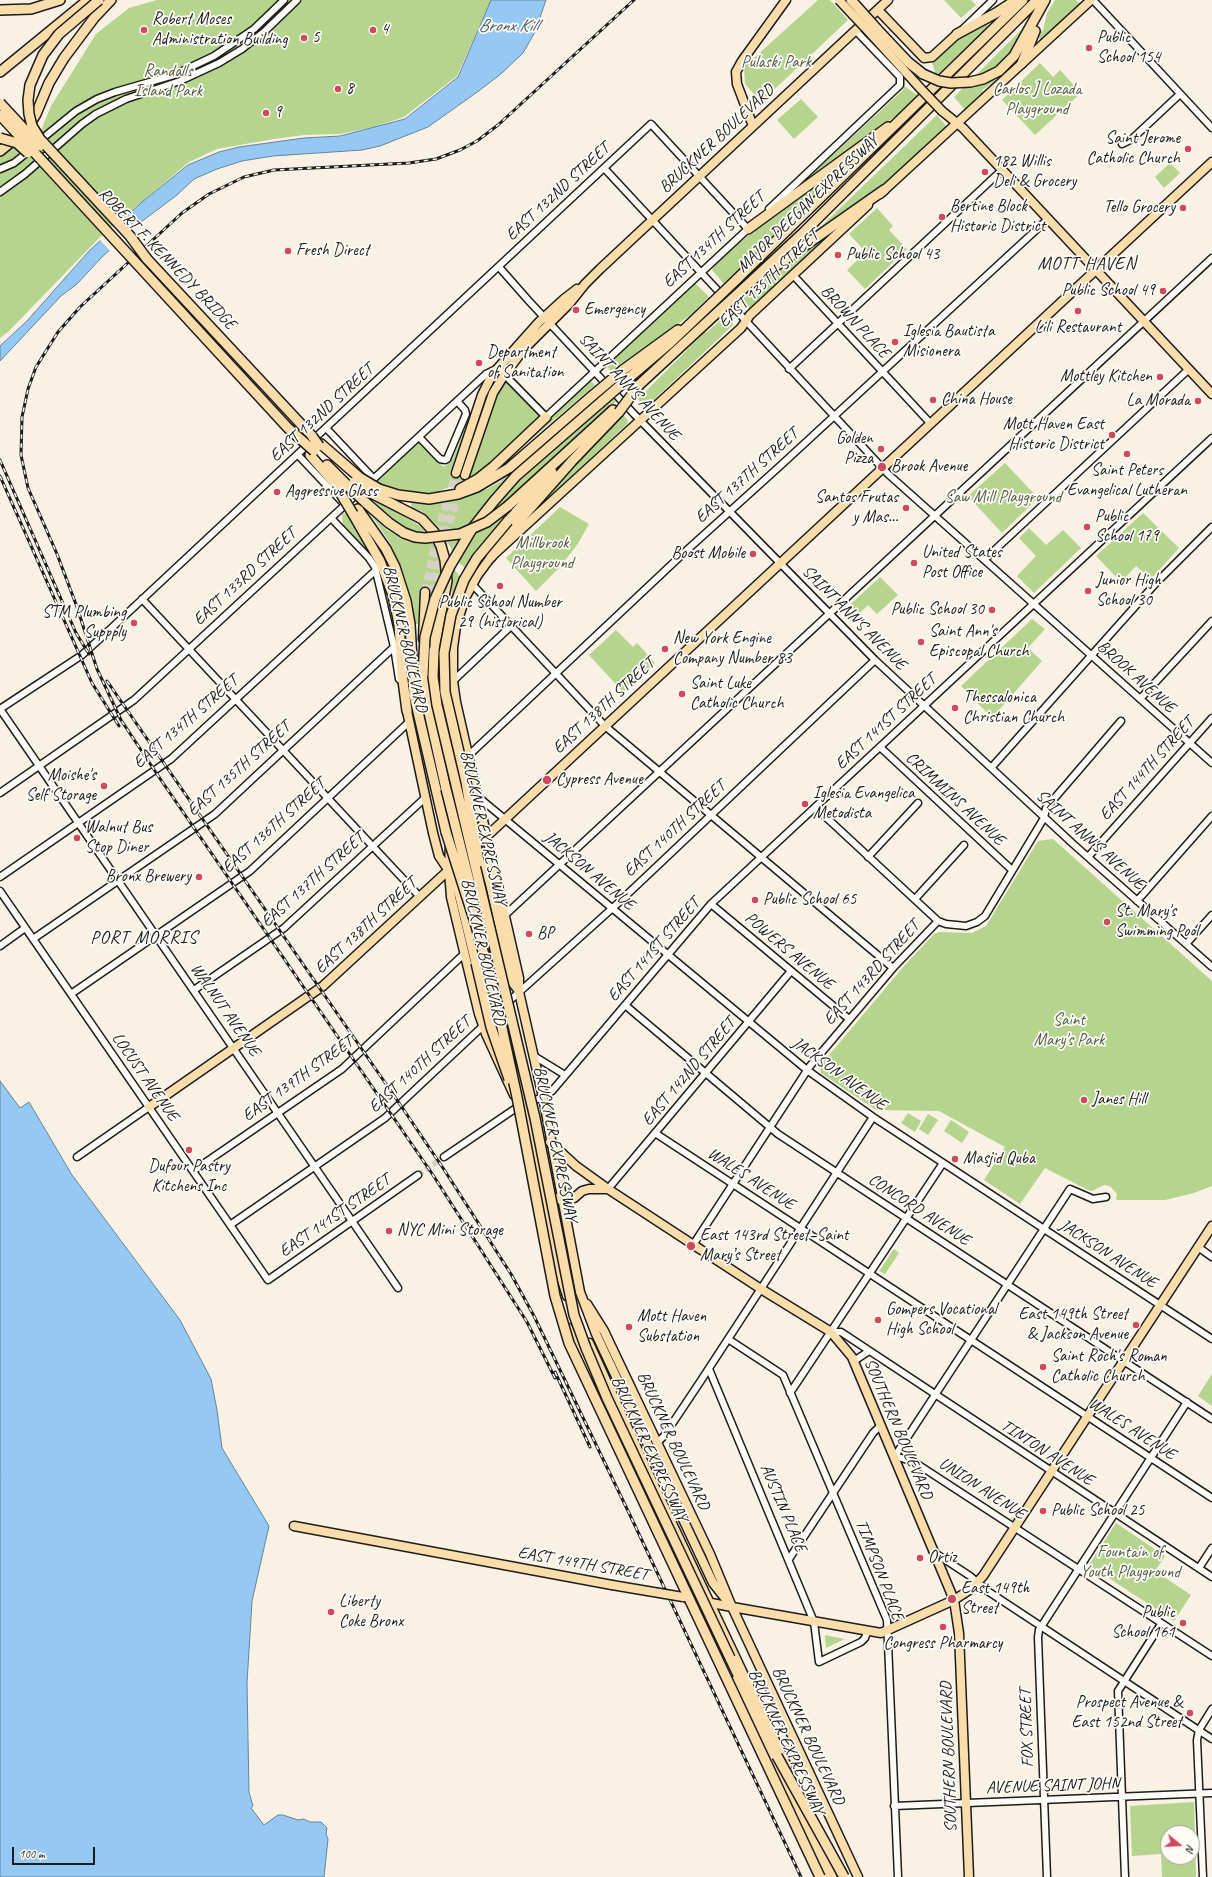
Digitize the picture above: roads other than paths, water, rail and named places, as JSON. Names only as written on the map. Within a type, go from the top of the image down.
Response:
[{"type":"highway","points":[[0,10],[31,9],[60,0]]},
{"type":"highway","points":[[0,72],[80,0]]},
{"type":"highway","points":[[0,68],[43,33],[88,0]]},
{"type":"highway","points":[[98,0],[59,34],[43,55],[30,85],[28,100],[29,114],[32,126],[40,139],[130,236],[147,259]]},
{"type":"highway","points":[[1,147],[22,133],[30,125],[49,83],[64,58],[94,18],[111,0]]},
{"type":"highway","points":[[851,0],[874,31],[908,62],[923,74],[951,83],[970,82],[983,79],[999,70],[1014,56],[1045,0]]},
{"type":"highway","points":[[957,34],[996,13],[1016,0]]},
{"type":"highway","name":"MAJOR DEEGAN EXPRESSWAY","points":[[698,317],[1023,0]]},
{"type":"highway","name":"MAJOR DEEGAN EXPRESSWAY","points":[[595,426],[617,410],[639,385],[803,233],[1037,0]]},
{"type":"highway","points":[[1022,63],[1037,27],[1051,0]]},
{"type":"highway","name":"ROBERT F. KENNEDY BRIDGE","points":[[0,103],[312,436],[316,449]]},
{"type":"highway","points":[[748,229],[915,107]]},
{"type":"highway","name":"ROBERT F. KENNEDY BRIDGE","points":[[0,115],[288,428],[316,449]]},
{"type":"highway","points":[[0,138],[20,146],[67,189]]},
{"type":"highway","points":[[743,289],[884,190]]},
{"type":"highway","points":[[316,449],[349,487],[404,497],[434,498],[464,492],[495,477],[515,463],[623,370],[666,337],[698,317]]},
{"type":"highway","points":[[494,991],[488,955],[459,843],[426,699],[423,675],[424,646],[435,599],[450,566],[464,541],[486,510],[505,488],[698,317]]},
{"type":"highway","points":[[492,557],[504,538],[617,410]]},
{"type":"highway","points":[[434,498],[462,487],[488,472],[546,417]]},
{"type":"highway","points":[[316,449],[349,487],[389,523],[404,533],[415,537],[425,538],[460,534],[487,522],[508,506],[595,426]]},
{"type":"highway","points":[[497,919],[445,692],[444,653],[451,615],[464,580],[482,552],[515,513],[595,426]]},
{"type":"highway","name":"BRUCKNER EXPRESSWAY","points":[[316,449],[330,477],[349,487],[356,511],[386,549],[401,586],[409,615],[414,695],[437,799],[494,991],[521,1102],[555,1296],[569,1343],[820,1877]]},
{"type":"highway","name":"BRUCKNER EXPRESSWAY","points":[[376,491],[418,517],[432,529],[444,553],[447,581],[434,650],[434,685],[497,919],[569,1297],[579,1330],[607,1398],[777,1756],[832,1877]]},
{"type":"highway","points":[[356,511],[382,565],[394,595],[399,624],[402,673],[407,711]]},
{"type":"highway","points":[[449,871],[455,876],[492,1031],[502,1063],[521,1102]]},
{"type":"highway","points":[[777,1756],[844,1877]]},
{"type":"main road","points":[[839,0],[874,31],[921,88],[942,110],[963,128],[1212,394]]},
{"type":"main road","name":"BRUCKNER BOULEVARD","points":[[465,475],[493,393],[504,374],[564,299],[585,284],[888,0]]},
{"type":"main road","name":"EAST 135TH STREET","points":[[472,584],[492,557],[741,328],[750,315],[884,190],[1092,0]]},
{"type":"main road","points":[[753,126],[737,84],[736,72],[742,61],[785,1]]},
{"type":"main road","points":[[878,10],[921,56],[927,59],[934,56],[957,34]]},
{"type":"main road","name":"EAST 138TH STREET","points":[[149,1107],[323,986],[487,837],[1212,162]]},
{"type":"main road","name":"BRUCKNER BOULEVARD","points":[[456,472],[484,390],[498,368],[547,320]]},
{"type":"main road","name":"BRUCKNER BOULEVARD","points":[[472,584],[462,606],[454,636],[452,682],[487,837],[497,919]]},
{"type":"main road","name":"BRUCKNER BOULEVARD","points":[[732,1608],[713,1583],[617,1380],[588,1316],[580,1292],[534,1056],[519,992],[512,982],[490,884],[460,797],[433,688],[429,593],[423,628],[426,684],[451,795],[467,855],[503,1008],[560,1305],[567,1326],[698,1601],[825,1877]]},
{"type":"main road","name":"BRUCKNER BOULEVARD","points":[[407,711],[439,856],[449,871],[451,897],[483,1025],[521,1102],[543,1187],[561,1277],[568,1299],[709,1603],[839,1877]]},
{"type":"main road","points":[[449,871],[451,795]]},
{"type":"main road","name":"SOUTHERN BOULEVARD","points":[[550,1142],[576,1166],[608,1189],[761,1289],[831,1332],[847,1349],[854,1361],[954,1600],[959,1633],[969,1877]]},
{"type":"main road","points":[[543,1187],[562,1201],[574,1198],[582,1191],[589,1189],[608,1189]]},
{"type":"main road","name":"EAST 149TH STREET","points":[[294,1526],[683,1597],[732,1608],[867,1632],[881,1633],[954,1600],[978,1583],[1212,1226]]},
{"type":"main road","points":[[553,1269],[561,1290],[568,1299]]},
{"type":"main road","name":"BRUCKNER BOULEVARD","points":[[580,1292],[604,1331],[710,1554],[732,1608],[858,1877]]},
{"type":"main road","points":[[612,1395],[619,1436]]},
{"type":"street","points":[[0,169],[14,163],[60,122],[90,103],[115,92],[155,81],[202,62],[228,48],[254,29],[284,0]]},
{"type":"street","points":[[0,192],[25,174],[82,124],[96,114],[126,99],[160,88],[206,70],[234,54],[265,31],[297,0]]},
{"type":"street","points":[[846,0],[866,21]]},
{"type":"street","points":[[957,34],[993,0]]},
{"type":"street","points":[[1092,0],[1212,128]]},
{"type":"street","name":"EAST 134TH STREET","points":[[546,417],[897,89],[901,84],[900,77],[856,31]]},
{"type":"street","points":[[228,48],[234,54]]},
{"type":"street","points":[[202,62],[206,70]]},
{"type":"street","points":[[155,81],[160,88]]},
{"type":"street","points":[[1122,144],[1132,139],[1180,94]]},
{"type":"street","points":[[90,103],[96,114]]},
{"type":"street","name":"EAST 132ND STREET","points":[[0,709],[82,655],[651,124],[700,176]]},
{"type":"street","name":"BROOK AVENUE","points":[[604,168],[882,468],[1212,763]]},
{"type":"street","points":[[789,369],[1002,170]]},
{"type":"street","points":[[700,176],[748,229]]},
{"type":"street","name":"EAST 137TH STREET","points":[[468,756],[555,673],[1048,219]]},
{"type":"street","points":[[497,919],[560,866],[1212,258]]},
{"type":"street","name":"SAINT ANN'S AVENUE","points":[[499,267],[640,420],[875,660],[1044,818],[1212,967]]},
{"type":"street","name":"BROWN PLACE","points":[[793,275],[930,424]]},
{"type":"street","points":[[498,368],[546,417]]},
{"type":"street","name":"EAST 133RD STREET","points":[[0,793],[126,706],[345,506],[486,374],[498,368]]},
{"type":"street","points":[[984,560],[1189,369]]},
{"type":"street","points":[[419,437],[440,459],[447,459],[466,414],[465,410],[457,401]]},
{"type":"street","points":[[326,428],[374,479]]},
{"type":"street","name":"EAST 141ST STREET","points":[[444,1157],[521,1102],[542,1097],[552,1091],[711,904],[1212,438]]},
{"type":"street","points":[[298,455],[345,506]]},
{"type":"street","name":"BRUCKNER BOULEVARD","points":[[331,518],[371,561],[376,570],[394,647],[402,695],[407,711]]},
{"type":"street","points":[[991,768],[1156,583],[1212,527]]},
{"type":"street","name":"EAST 134TH STREET","points":[[0,877],[163,766],[376,570]]},
{"type":"street","points":[[472,584],[605,726],[658,773],[893,968]]},
{"type":"street","points":[[142,599],[420,897]]},
{"type":"street","points":[[1140,699],[1212,621]]},
{"type":"street","points":[[452,682],[511,626]]},
{"type":"street","name":"EAST 135TH STREET","points":[[33,939],[212,816],[394,647]]},
{"type":"street","name":"EAST 140TH STREET","points":[[230,1225],[386,1118],[483,1025],[612,908],[875,660]]},
{"type":"street","name":"WALNUT AVENUE","points":[[0,709],[316,1166],[398,1288]]},
{"type":"street","name":"EAST 144TH STREET","points":[[1088,857],[1212,718]]},
{"type":"street","name":"EAST 143RD STREET","points":[[693,1245],[807,1070],[893,968],[938,921],[956,926],[966,926],[977,922],[985,916],[1044,818],[1046,808],[1121,721]]},
{"type":"street","name":"EAST 136TH STREET","points":[[71,994],[250,871],[409,722]]},
{"type":"street","name":"CRIMMINS AVENUE","points":[[880,747],[1012,870]]},
{"type":"street","name":"JACKSON AVENUE","points":[[477,796],[807,1070],[873,1117],[1212,1339]]},
{"type":"street","name":"EAST 137TH STREET","points":[[194,990],[284,928],[426,797]]},
{"type":"street","points":[[868,857],[918,803]]},
{"type":"street","points":[[815,807],[938,921]]},
{"type":"street","points":[[1137,901],[1212,816]]},
{"type":"street","points":[[915,899],[964,845]]},
{"type":"street","name":"LOCUST AVENUE","points":[[0,891],[268,1280]]},
{"type":"street","name":"POWERS AVENUE","points":[[711,904],[849,1019]]},
{"type":"street","points":[[1186,944],[1212,915]]},
{"type":"street","points":[[0,946],[26,928]]},
{"type":"street","name":"EAST 139TH STREET","points":[[193,1171],[342,1069],[465,953]]},
{"type":"street","name":"EAST 142ND STREET","points":[[608,1189],[791,971]]},
{"type":"street","name":"CONCORD AVENUE","points":[[625,1005],[769,1127],[1212,1419]]},
{"type":"street","points":[[534,1056],[566,1075]]},
{"type":"street","name":"EAST 138TH STREET","points":[[77,1157],[149,1107]]},
{"type":"street","points":[[657,1443],[664,1436],[709,1369],[873,1117]]},
{"type":"street","name":"WALES AVENUE","points":[[655,1134],[1212,1498]]},
{"type":"street","points":[[790,1393],[943,1163]]},
{"type":"street","name":"EAST 141ST STREET","points":[[268,1280],[418,1175]]},
{"type":"street","points":[[895,1456],[1070,1189],[1093,1199],[1106,1197]]},
{"type":"street","points":[[1198,1248],[1212,1257]]},
{"type":"street","name":"TINTON AVENUE","points":[[831,1332],[841,1332],[934,1395],[1212,1577]]},
{"type":"street","name":"TIMPSON PLACE","points":[[728,1339],[783,1375],[887,1620],[898,1877]]},
{"type":"street","points":[[854,1361],[869,1351]]},
{"type":"street","name":"AUSTIN PLACE","points":[[709,1369],[814,1622],[819,1662],[861,1642],[865,1638],[867,1632]]},
{"type":"street","points":[[1041,1626],[1187,1402]]},
{"type":"street","points":[[789,1559],[873,1433],[880,1426]]},
{"type":"street","name":"UNION AVENUE","points":[[895,1456],[914,1462],[1212,1656]]},
{"type":"street","points":[[1199,1568],[1212,1548]]},
{"type":"street","points":[[934,1553],[1212,1739]]},
{"type":"street","points":[[1125,1877],[1118,1691],[1162,1624]]},
{"type":"street","name":"FOX STREET","points":[[1041,1626],[1038,1637],[1047,1877]]},
{"type":"street","points":[[1204,1877],[1197,1740],[1199,1730],[1212,1710]]},
{"type":"street","name":"AVENUE SAINT JOHN","points":[[894,1806],[1212,1793]]},
{"type":"water","name":"Bronx Kill","points":[[491,0],[546,0],[535,32],[523,53],[502,73],[480,90],[428,127],[380,146],[362,150],[273,156],[242,161],[217,169],[194,179],[177,195],[137,225],[101,258],[77,284],[61,296],[0,361],[0,346],[27,321],[89,251],[142,202],[188,165],[219,152],[239,147],[304,138],[340,136],[405,119],[458,77]]},
{"type":"water","points":[[0,1081],[20,1108],[29,1102],[72,1175],[180,1320],[211,1379],[222,1448],[269,1526],[252,1601],[247,1683],[249,1792],[253,1806],[251,1808],[264,1825],[278,1815],[283,1815],[298,1820],[304,1819],[310,1822],[321,1822],[327,1828],[326,1834],[328,1839],[324,1877],[0,1877]]},
{"type":"tunnel","points":[[425,592],[439,528],[456,473]]},
{"type":"tunnel","points":[[433,593],[446,532],[465,475]]},
{"type":"tunnel","points":[[418,1175],[444,1157]]},
{"type":"railway","points":[[555,1378],[527,1322],[433,1175],[121,720],[97,669],[77,607],[57,554],[28,488],[21,455],[22,417],[28,389],[36,367],[58,332],[80,307],[182,213],[209,194],[244,177],[274,170],[409,163],[436,159],[460,150],[477,141],[498,125],[634,0]]},
{"type":"railway","points":[[0,460],[76,633],[89,654]]},
{"type":"railway","points":[[0,476],[92,683],[119,726]]},
{"type":"railway","points":[[107,681],[395,1097],[443,1168],[511,1274],[534,1316],[629,1513],[801,1877]]},
{"type":"railway","points":[[555,1372],[590,1447]]},
{"type":"place","name":"Robert Moses Administration Building","points":[[144,30]]},
{"type":"place","name":"4","points":[[373,30]]},
{"type":"place","name":"5","points":[[304,38]]},
{"type":"place","name":"Public School 154","points":[[1089,48]]},
{"type":"place","name":"8","points":[[338,89]]},
{"type":"place","name":"9","points":[[266,113]]},
{"type":"place","name":"Saint Jerome Catholic Church","points":[[1188,149]]},
{"type":"place","name":"182 Willis Deli & Grocery","points":[[985,172]]},
{"type":"place","name":"Tello Grocery","points":[[1183,208]]},
{"type":"place","name":"Bertine Block Historic District","points":[[942,217]]},
{"type":"place","name":"Fresh Direct","points":[[288,251]]},
{"type":"place","name":"Public School 43","points":[[838,255]]},
{"type":"place","name":"Public School 49","points":[[1163,291]]},
{"type":"place","name":"Emergency","points":[[576,310]]},
{"type":"place","name":"Lili Restaurant","points":[[1078,311]]},
{"type":"place","name":"Iglesia Bautista Misionera","points":[[895,342]]},
{"type":"place","name":"Department of Sanitation","points":[[479,363]]},
{"type":"place","name":"Mottley Kitchen","points":[[1160,377]]},
{"type":"place","name":"China House","points":[[933,400]]},
{"type":"place","name":"La Morada","points":[[1198,401]]},
{"type":"place","name":"Mott Haven East Historic District","points":[[1112,435]]},
{"type":"place","name":"Golden Pizza","points":[[881,449]]},
{"type":"place","name":"Saint Peters Evangelical Lutheran","points":[[1127,454]]},
{"type":"place","name":"Brook Avenue","points":[[882,467]]},
{"type":"place","name":"Aggressive Glass","points":[[277,492]]},
{"type":"place","name":"Santos Frutas y Mas...","points":[[906,508]]},
{"type":"place","name":"Public School 179","points":[[1087,527]]},
{"type":"place","name":"Boost Mobile","points":[[753,554]]},
{"type":"place","name":"United States Post Office","points":[[914,563]]},
{"type":"place","name":"Public School Number 29 (historical)","points":[[500,586]]},
{"type":"place","name":"Junior High School 30","points":[[1088,591]]},
{"type":"place","name":"Public School 30","points":[[992,610]]},
{"type":"place","name":"STM Plumbing Suppply","points":[[134,623]]},
{"type":"place","name":"Saint Ann's Episcopal Church","points":[[921,642]]},
{"type":"place","name":"New York Engine Company Number 83","points":[[665,649]]},
{"type":"place","name":"Saint Luke Catholic Church","points":[[682,694]]},
{"type":"place","name":"Thessalonica Christian Church","points":[[955,708]]},
{"type":"place","name":"Cypress Avenue","points":[[547,780]]},
{"type":"place","name":"Moishe's Self Storage","points":[[104,786]]},
{"type":"place","name":"Iglesia Evangelica Metodista","points":[[805,804]]},
{"type":"place","name":"Walnut Bus Stop Diner","points":[[77,838]]},
{"type":"place","name":"Bronx Brewery","points":[[199,877]]},
{"type":"place","name":"Public School 65","points":[[755,900]]},
{"type":"place","name":"St. Mary's Swimming Pool","points":[[1107,922]]},
{"type":"place","name":"BP","points":[[529,934]]},
{"type":"place","name":"Janes Hill","points":[[1084,1100]]},
{"type":"place","name":"Dufour Pastry Kitchens Inc","points":[[189,1150]]},
{"type":"place","name":"Masjid Quba","points":[[955,1159]]},
{"type":"place","name":"NYC Mini Storage","points":[[389,1231]]},
{"type":"place","name":"East 143rd Street–Saint Mary’s Street","points":[[691,1246]]},
{"type":"place","name":"Gompers Vocational High School","points":[[878,1320]]},
{"type":"place","name":"East 149th Street & Jackson Avenue","points":[[1136,1325]]},
{"type":"place","name":"Mott Haven Substation","points":[[629,1327]]},
{"type":"place","name":"Saint Roch's Roman Catholic Church","points":[[1043,1367]]},
{"type":"place","name":"Public School 25","points":[[1043,1511]]},
{"type":"place","name":"Ortiz","points":[[920,1558]]},
{"type":"place","name":"East 149th Street","points":[[952,1599]]},
{"type":"place","name":"Liberty Coke Bronx","points":[[331,1612]]},
{"type":"place","name":"Public School 161","points":[[1183,1623]]},
{"type":"place","name":"Congress Pharmarcy","points":[[943,1627]]},
{"type":"place","name":"Prospect Avenue & East 152nd Street","points":[[1190,1713]]},
{"type":"district","name":"MOTT HAVEN","points":[[1087,264]]},
{"type":"district","name":"PORT MORRIS","points":[[144,938]]},
{"type":"park label","name":"Pulaski Park","points":[[776,63]]},
{"type":"park label","name":"Randalls Island Park","points":[[168,82]]},
{"type":"park label","name":"Carlos J Lozada Playground","points":[[1037,100]]},
{"type":"park label","name":"Saw Mill Playground","points":[[1003,498]]},
{"type":"park label","name":"Millbrook Playground","points":[[542,554]]},
{"type":"park label","name":"Saint Mary's Park","points":[[1069,1031]]},
{"type":"park label","name":"Fountain of Youth Playground","points":[[1130,1563]]}]
